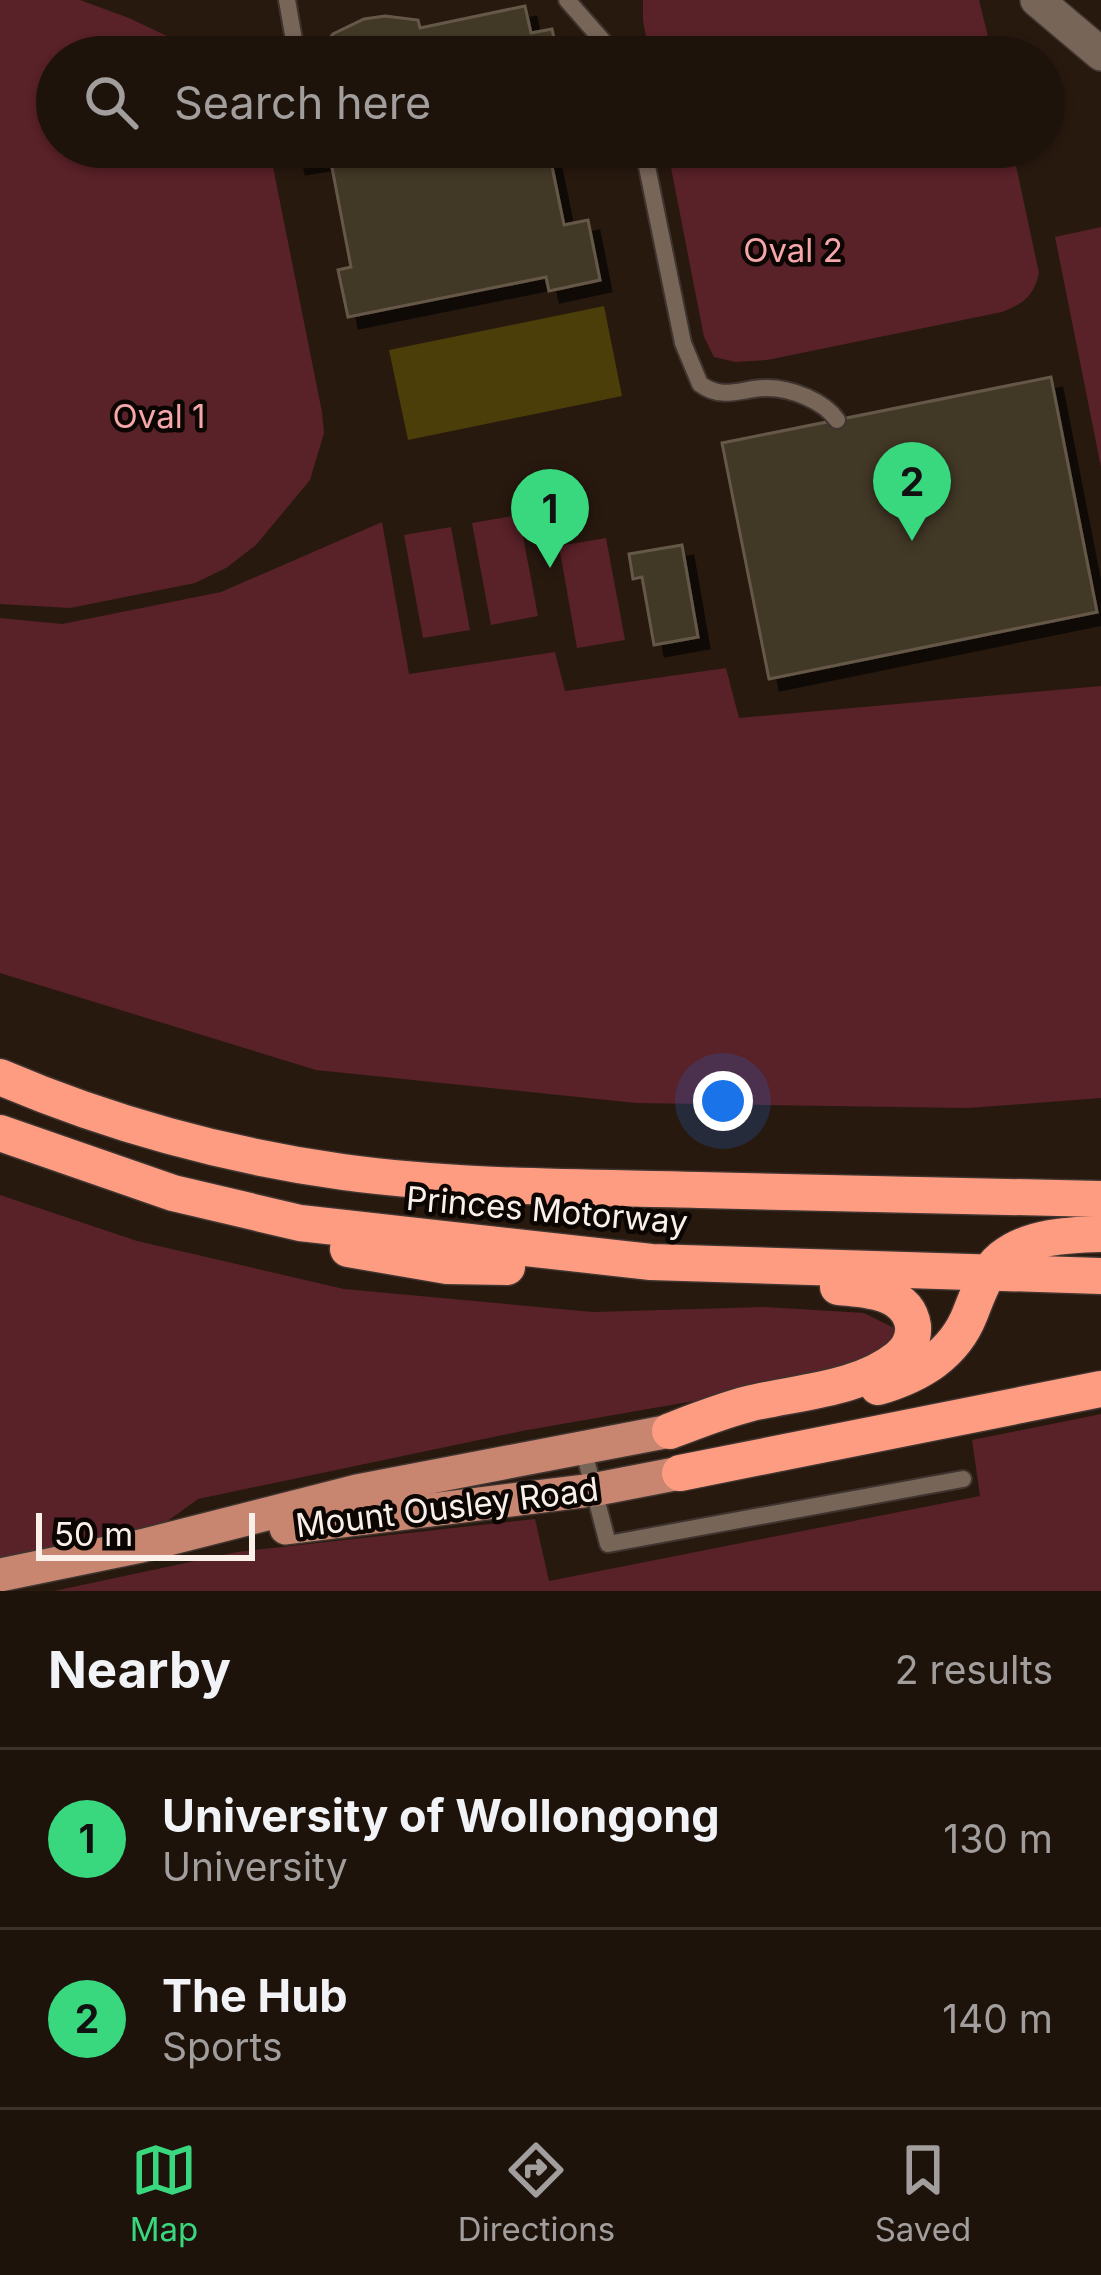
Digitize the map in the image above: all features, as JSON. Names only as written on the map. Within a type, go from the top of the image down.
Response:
[{"type":"highway","name":"Princes Motorway","points":[[0,1077],[158,1132],[264,1157],[377,1176],[563,1186],[1101,1199]]},
{"type":"highway","name":"Princes Motorway","points":[[0,1133],[173,1193],[300,1223],[651,1262],[1101,1276]]},
{"type":"highway","points":[[173,1193],[309,1241],[394,1259],[447,1266],[860,1288],[899,1302],[911,1319],[914,1330],[907,1350],[881,1369],[840,1384],[733,1408],[670,1432]]},
{"type":"highway","points":[[670,1432],[874,1388],[923,1370],[961,1335],[990,1271],[1004,1257],[1048,1238],[1101,1234]]},
{"type":"highway","points":[[680,1473],[1101,1389]]},
{"type":"main road","name":"Mount Ousley Road","points":[[0,1575],[141,1546],[357,1491],[670,1432]]},
{"type":"main road","name":"Mount Ousley Road","points":[[141,1546],[592,1490],[680,1473]]},
{"type":"street","points":[[1037,0],[1101,54]]},
{"type":"street","points":[[1067,0],[1101,29]]},
{"type":"lane","points":[[287,0],[293,36]]},
{"type":"lane","points":[[567,0],[599,36]]},
{"type":"lane","points":[[647,168],[683,343],[700,384],[723,395],[782,389],[829,408],[837,420]]},
{"type":"lane","points":[[583,1448],[608,1544],[963,1478]]},
{"type":"green space","name":"Oval 1","points":[[0,0],[80,0],[167,36],[36,36],[36,168],[273,168],[324,433],[310,480],[256,545],[226,568],[195,583],[70,608],[0,604]]},
{"type":"green space","points":[[643,0],[979,0],[988,36],[646,36]]},
{"type":"green space","name":"Oval 2","points":[[671,168],[1016,168],[1039,273],[1034,288],[1016,306],[767,360],[735,362],[714,357],[704,337]]},
{"type":"green space","points":[[1101,227],[1101,467],[1055,237]]},
{"type":"green space","points":[[519,515],[538,616],[491,625],[472,523]]},
{"type":"green space","points":[[382,522],[409,674],[555,652],[565,691],[726,668],[739,718],[1101,686],[1101,1098],[968,1108],[636,1103],[316,1070],[0,973],[0,618],[62,624],[221,592]]},
{"type":"green space","points":[[451,527],[470,630],[423,638],[404,535]]},
{"type":"green space","points":[[606,538],[625,640],[577,648],[559,546]]},
{"type":"green space","points":[[0,1195],[137,1241],[344,1289],[593,1312],[766,1307],[864,1313],[894,1328],[891,1345],[876,1357],[785,1385],[522,1431],[198,1499],[158,1528],[0,1560]]},
{"type":"green space","points":[[1101,1414],[1101,1591],[54,1591],[237,1552],[535,1519],[549,1581],[980,1496],[972,1440]]},
{"type":"shaded area","points":[[604,306],[622,396],[408,440],[389,350]]},
{"type":"building","points":[[525,6],[531,33],[552,29],[554,36],[331,36],[364,19],[385,16],[418,20],[420,28]]},
{"type":"building","points":[[332,168],[552,168],[564,225],[588,220],[600,280],[549,291],[546,277],[348,317],[338,270],[351,267]]},
{"type":"building","points":[[1051,377],[1097,612],[769,679],[722,443]]},
{"type":"building","points":[[682,545],[698,637],[654,645],[642,577],[633,579],[629,554]]},
{"type":"place","name":"The Hub","points":[[912,541]]},
{"type":"place","name":"University of Wollongong","points":[[550,568]]}]
